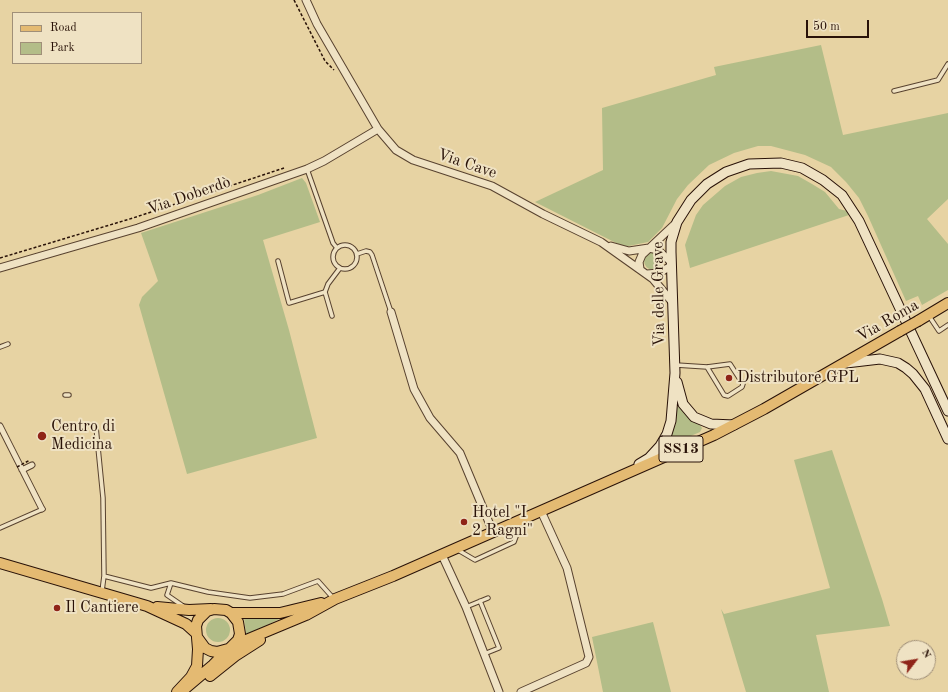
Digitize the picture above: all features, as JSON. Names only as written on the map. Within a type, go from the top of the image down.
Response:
[{"type":"main road","name":"Via delle Grave","points":[[626,473],[649,458],[664,440],[671,421],[675,369],[671,242],[678,222],[691,200],[707,184],[726,172],[749,164],[771,162],[791,165],[813,173],[842,195],[859,221],[948,411]]},
{"type":"main road","name":"Via Roma","points":[[843,364],[948,303]]},
{"type":"main road","points":[[843,364],[880,359],[906,368],[914,374],[925,389],[948,439]]},
{"type":"main road","name":"SS13","points":[[335,599],[456,549],[735,425],[843,364]]},
{"type":"main road","name":"Via delle Grave","points":[[675,369],[683,404],[690,414],[704,422],[735,425]]},
{"type":"main road","points":[[0,562],[102,594],[147,606],[178,620],[197,635],[205,648],[211,651],[224,651],[306,615]]},
{"type":"main road","points":[[231,613],[280,613],[335,599]]},
{"type":"main road","points":[[187,692],[244,650],[335,599]]},
{"type":"main road","points":[[147,606],[189,610],[226,610],[231,613],[238,622],[240,634],[232,647],[181,692]]},
{"type":"main road","points":[[177,692],[191,677],[197,666],[198,649],[196,626],[202,615],[214,609]]},
{"type":"street","name":"Via Cave","points":[[306,0],[317,24],[378,129],[390,144],[406,157],[492,186],[601,242],[647,274],[658,284],[673,303]]},
{"type":"street","name":"Via Doberdò","points":[[0,268],[138,228],[308,169],[378,129]]},
{"type":"street","points":[[640,269],[640,259],[649,248],[678,222]]},
{"type":"street","points":[[601,242],[629,251],[649,248],[662,252],[671,264],[659,273],[647,274]]},
{"type":"street","points":[[391,312],[414,389],[430,418],[460,453],[493,532]]},
{"type":"street","points":[[0,426],[43,509]]},
{"type":"street","points":[[22,470],[31,463]]},
{"type":"street","points":[[521,692],[586,663],[589,656],[567,568],[541,511]]},
{"type":"street","points":[[442,554],[466,607],[499,692]]},
{"type":"lane","points":[[894,91],[938,80],[948,64]]},
{"type":"lane","points":[[308,169],[333,243],[337,248]]},
{"type":"lane","points":[[340,245],[349,245],[356,250],[358,254],[357,262],[347,269],[340,268],[333,258],[337,248],[340,245]]},
{"type":"lane","points":[[358,254],[366,251],[370,252],[372,255],[391,312]]},
{"type":"lane","points":[[278,261],[289,302],[325,292]]},
{"type":"lane","points":[[332,316],[325,292],[328,284],[340,268]]},
{"type":"lane","points":[[928,315],[939,331],[948,325]]},
{"type":"lane","points":[[0,347],[8,344]]},
{"type":"lane","points":[[675,369],[730,364],[743,384],[742,387],[728,396],[724,395],[707,367]]},
{"type":"lane","points":[[96,427],[103,498],[104,576],[102,594]]},
{"type":"lane","points":[[0,528],[43,509]]},
{"type":"lane","points":[[456,549],[475,560],[514,542],[522,519]]},
{"type":"lane","points":[[104,576],[151,588],[170,583],[208,592],[250,598],[283,594],[318,581],[335,599]]},
{"type":"lane","points":[[170,583],[166,595],[189,610]]},
{"type":"lane","points":[[466,607],[488,598]]},
{"type":"lane","points":[[480,601],[499,648],[484,654]]},
{"type":"path","points":[[294,0],[325,62],[339,74]]},
{"type":"path","points":[[0,258],[133,218],[290,166]]},
{"type":"path","points":[[17,467],[31,463]]},
{"type":"green space","points":[[821,45],[843,135],[948,113],[948,199],[927,219],[948,244],[948,290],[922,305],[918,296],[906,301],[859,198],[831,167],[805,155],[771,146],[758,146],[734,153],[709,165],[688,185],[677,199],[662,228],[648,242],[624,247],[535,202],[603,170],[602,108],[716,75],[714,67]]},
{"type":"green space","points":[[771,171],[798,176],[825,192],[839,209],[847,211],[849,215],[690,268],[685,245],[696,215],[703,205],[725,186],[741,177]]},
{"type":"green space","points":[[302,178],[306,183],[320,222],[263,240],[289,330],[317,438],[187,474],[139,305],[142,297],[158,281],[141,233],[258,195]]},
{"type":"green space","points":[[653,252],[659,255],[662,261],[659,267],[653,270],[647,267],[644,261],[647,255]]},
{"type":"green space","points":[[679,406],[689,418],[702,428],[700,432],[667,446],[676,423],[677,408]]},
{"type":"green space","points":[[832,450],[890,626],[816,635],[829,692],[746,692],[721,609],[724,614],[830,588],[794,460]]},
{"type":"green space","points":[[283,617],[248,635],[246,634],[244,618]]},
{"type":"green space","points":[[218,618],[227,621],[230,630],[227,639],[218,642],[209,639],[206,630],[209,621]]},
{"type":"green space","points":[[653,622],[671,692],[603,692],[592,637]]},
{"type":"place","name":"Distributore GPL","points":[[729,378]]},
{"type":"place","name":"Centro di Medicina","points":[[42,436]]},
{"type":"place","name":"Hotel \"I 2 Ragni\"","points":[[464,522]]},
{"type":"place","name":"Il Cantiere","points":[[57,608]]}]
